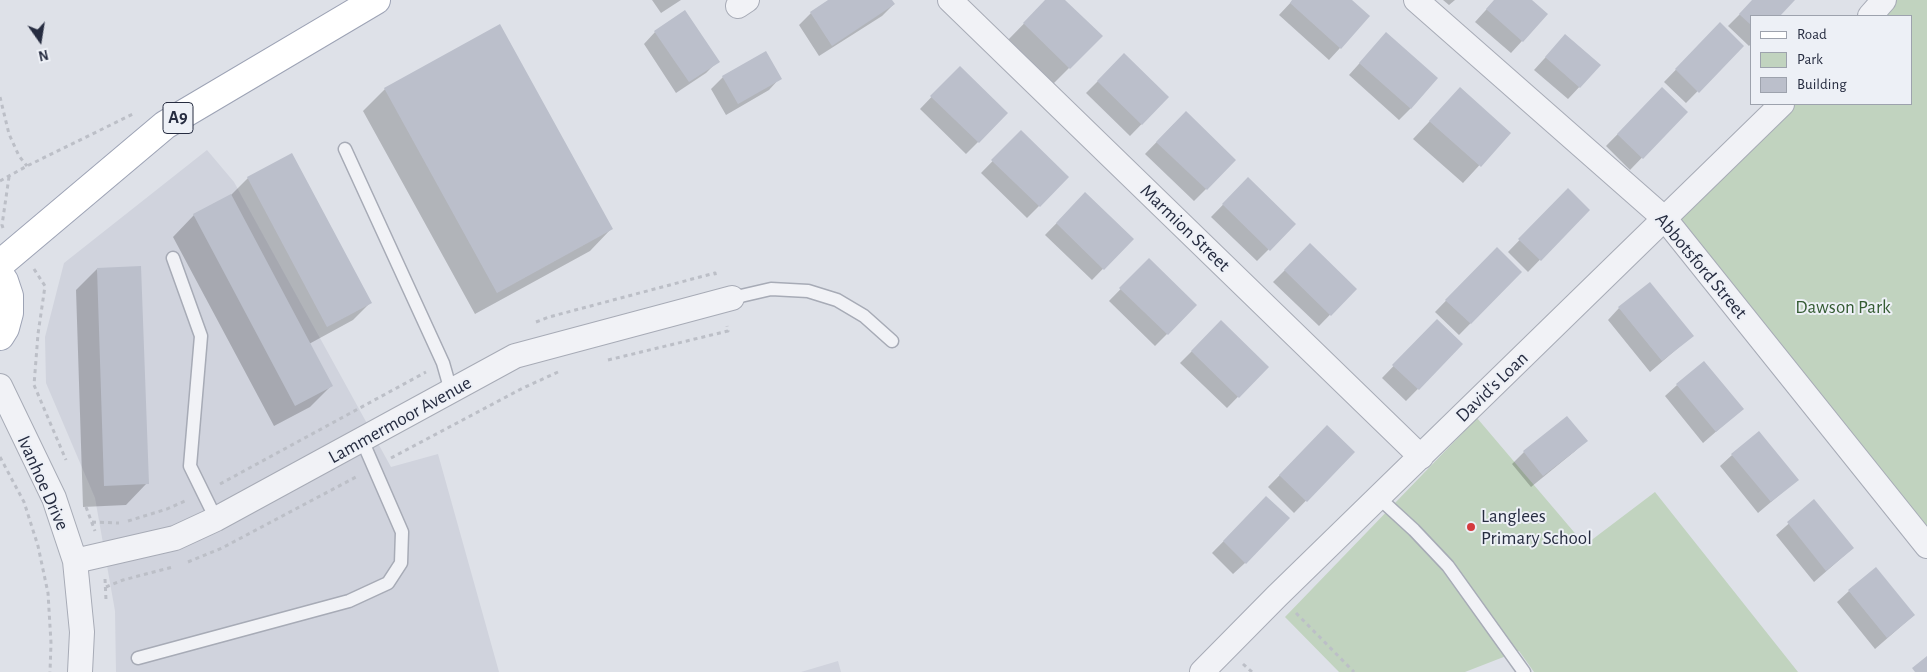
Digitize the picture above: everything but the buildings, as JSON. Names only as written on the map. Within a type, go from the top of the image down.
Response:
[{"type":"main road","name":"A9","points":[[4,264],[166,125],[376,0]]},
{"type":"main road","points":[[0,336],[5,328],[9,312],[9,296],[4,281],[4,264]]},
{"type":"street","name":"Marmion Street","points":[[950,0],[1420,457]]},
{"type":"street","name":"Abbotsford Street","points":[[1416,0],[1666,219],[1927,546]]},
{"type":"street","name":"David's Loan","points":[[1202,672],[1378,497],[1666,219],[1781,105]]},
{"type":"street","name":"Lammermoor Avenue","points":[[75,561],[175,538],[216,519],[515,356],[726,299]]},
{"type":"street","name":"Ivanhoe Drive","points":[[0,386],[54,498],[75,561],[82,632],[80,672]]},
{"type":"lane","points":[[345,149],[444,363],[451,391]]},
{"type":"lane","points":[[173,258],[201,336],[190,466],[216,519]]},
{"type":"lane","points":[[726,299],[771,289],[808,291],[837,300],[857,312],[892,341]]},
{"type":"lane","points":[[138,658],[349,600],[388,582],[401,563],[402,532],[362,440]]},
{"type":"lane","points":[[1378,497],[1414,530],[1448,566],[1524,672]]},
{"type":"path","points":[[0,97],[9,134],[19,156],[27,166]]},
{"type":"path","points":[[9,177],[1,224],[4,264],[37,272],[46,286],[38,334],[34,385],[69,468]]},
{"type":"path","points":[[599,362],[728,331],[726,299]]},
{"type":"path","points":[[185,563],[222,548],[523,388],[561,371]]},
{"type":"path","points":[[0,457],[24,502],[38,546],[48,594],[51,643],[50,672]]},
{"type":"path","points":[[84,504],[102,554],[106,606]]},
{"type":"path","points":[[106,587],[123,580],[176,566]]},
{"type":"path","points":[[1277,596],[1354,672]]},
{"type":"shaded area","points":[[207,150],[234,182],[391,467],[438,454],[499,672],[116,672],[115,611],[95,498],[46,383],[45,337],[64,263]]},
{"type":"shaded area","points":[[838,661],[841,672],[801,672]]},
{"type":"green space","name":"Dawson Park","points":[[1884,0],[1927,0],[1927,546],[1665,219],[1781,105],[1912,105],[1912,15],[1871,15]]},
{"type":"green space","name":"Langlees Primary School","points":[[1477,418],[1585,545],[1655,492],[1798,672],[1534,672],[1519,651],[1465,672],[1339,672],[1285,617]]},
{"type":"place","name":"Langlees Primary School","points":[[1471,527]]}]
